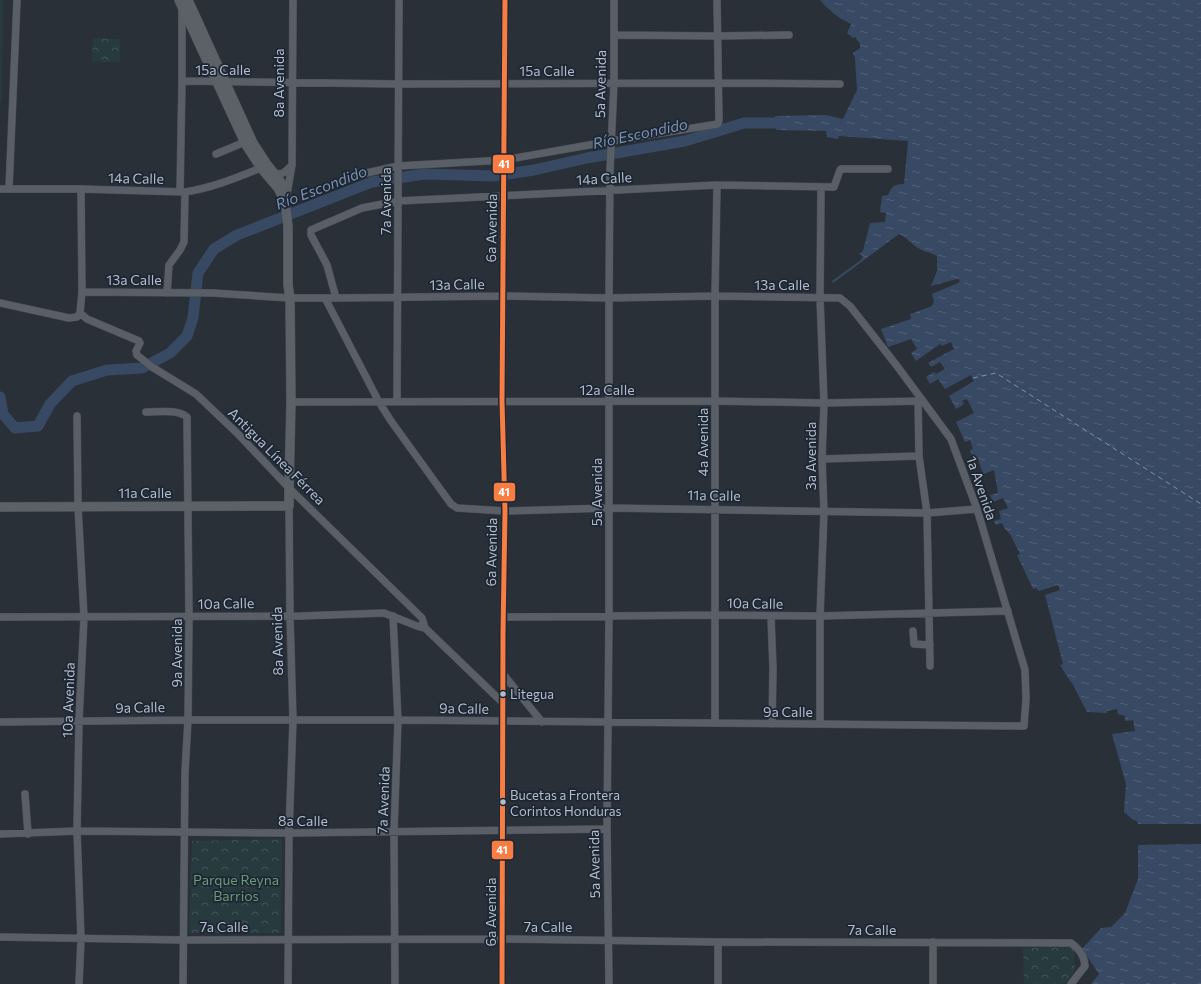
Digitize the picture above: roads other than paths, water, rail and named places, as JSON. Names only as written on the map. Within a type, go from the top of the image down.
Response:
[{"type":"main road","points":[[183,1],[221,82],[263,165]]},
{"type":"main road","points":[[221,82],[245,142],[263,165]]},
{"type":"main road","name":"8a Avenida","points":[[263,165],[274,173],[283,185],[287,194],[291,230],[288,285],[290,298],[291,402],[289,506]]},
{"type":"main road","name":"8a Avenida","points":[[263,165],[278,188],[289,209]]},
{"type":"main road","name":"11a Calle","points":[[0,507],[289,506]]},
{"type":"street","points":[[10,189],[16,0]]},
{"type":"street","name":"8a Avenida","points":[[287,194],[292,165],[293,0]]},
{"type":"street","name":"7a Avenida","points":[[397,402],[399,0]]},
{"type":"street","name":"6a Avenida","points":[[502,984],[503,617],[505,511],[502,402],[505,0]]},
{"type":"street","name":"5a Avenida","points":[[609,984],[607,829],[610,402],[609,298],[610,170],[614,83],[614,0]]},
{"type":"street","points":[[353,176],[398,169],[504,161],[612,144],[718,124],[720,120],[720,83],[717,0]]},
{"type":"street","points":[[170,293],[168,272],[169,265],[184,242],[182,192],[183,1]]},
{"type":"street","points":[[614,35],[790,35]]},
{"type":"street","name":"15a Calle","points":[[182,81],[398,84],[840,84]]},
{"type":"street","points":[[216,154],[245,142]]},
{"type":"street","name":"14a Calle","points":[[0,189],[81,189],[182,192],[196,190],[228,181],[263,165]]},
{"type":"street","points":[[274,173],[284,173],[292,165]]},
{"type":"street","name":"14a Calle","points":[[336,298],[327,265],[310,232],[312,229],[362,208],[398,201],[447,200],[504,192],[611,190],[717,185],[834,187],[841,169],[888,169]]},
{"type":"street","name":"4a Avenida","points":[[715,723],[715,296],[717,185]]},
{"type":"street","name":"3a Avenida","points":[[820,724],[820,616],[824,511],[822,459],[824,404],[820,297],[821,187]]},
{"type":"street","points":[[0,303],[68,318],[76,317],[80,313],[82,292],[81,189]]},
{"type":"street","name":"13a Calle","points":[[82,292],[213,293],[290,298],[503,296],[609,298],[715,296],[834,297]]},
{"type":"street","name":"1a Avenida","points":[[834,297],[843,300],[850,306],[897,366],[920,401],[951,439],[977,509],[1025,670],[1026,699],[1024,726]]},
{"type":"street","points":[[325,298],[378,402]]},
{"type":"street","name":"Antigua Línea Férrea","points":[[80,313],[87,319],[139,341],[140,343],[136,351],[136,355],[149,365],[196,394],[238,434],[289,488],[422,618],[425,628],[503,703]]},
{"type":"street","points":[[920,401],[919,456],[927,513],[930,666]]},
{"type":"street","name":"12a Calle","points":[[291,402],[715,402],[824,404],[920,401]]},
{"type":"street","name":"11a Calle","points":[[378,402],[451,504],[457,508],[505,511],[609,508],[927,513],[977,509]]},
{"type":"street","name":"9a Avenida","points":[[146,412],[178,412],[187,417],[189,617],[188,720],[185,772],[183,984]]},
{"type":"street","name":"10a Avenida","points":[[77,416],[78,506],[84,617],[79,721],[77,831],[81,939],[79,984]]},
{"type":"street","points":[[822,459],[919,456]]},
{"type":"street","name":"8a Avenida","points":[[288,984],[289,833],[293,720],[289,506]]},
{"type":"street","name":"10a Calle","points":[[503,617],[715,615],[820,616],[1008,611]]},
{"type":"street","name":"10a Calle","points":[[0,617],[290,616],[384,613],[416,626],[425,628]]},
{"type":"street","name":"7a Avenida","points":[[393,616],[398,720],[394,832],[396,939],[395,984]]},
{"type":"street","points":[[771,616],[773,669],[772,724]]},
{"type":"street","points":[[913,631],[914,644],[930,645]]},
{"type":"street","points":[[503,674],[542,722]]},
{"type":"street","name":"9a Calle","points":[[0,722],[398,720],[1024,726]]},
{"type":"street","points":[[25,794],[28,834]]},
{"type":"street","name":"8a Calle","points":[[0,834],[77,831],[289,833],[607,829]]},
{"type":"street","name":"7a Calle","points":[[0,937],[183,940],[503,939],[718,942],[1071,943],[1080,949],[1085,958],[1085,966],[1071,984]]},
{"type":"street","points":[[718,942],[718,984]]},
{"type":"street","points":[[933,942],[933,984]]},
{"type":"water","points":[[820,0],[1201,0],[1201,824],[1138,824],[1137,821],[1133,820],[1124,812],[1126,784],[1112,734],[1135,731],[1133,720],[1125,721],[1125,716],[1118,714],[1117,709],[1107,711],[1107,713],[1087,712],[1072,683],[1060,665],[1063,664],[1045,595],[1060,590],[1058,585],[1039,591],[1036,588],[1033,589],[1017,555],[1020,554],[1010,534],[1002,523],[996,525],[994,521],[1001,519],[999,511],[1008,508],[1003,498],[993,502],[990,495],[998,493],[994,470],[983,474],[978,459],[974,461],[970,450],[973,449],[970,440],[965,442],[956,422],[974,413],[967,399],[962,401],[964,404],[956,409],[949,396],[974,381],[971,375],[945,389],[938,379],[930,384],[926,377],[934,372],[936,374],[945,369],[940,362],[931,367],[928,363],[954,349],[951,342],[942,346],[940,344],[916,361],[911,353],[917,349],[911,339],[888,347],[881,329],[911,319],[910,314],[932,306],[934,302],[932,294],[958,283],[960,280],[957,279],[931,286],[937,271],[937,256],[920,249],[899,234],[833,283],[832,281],[861,260],[863,256],[859,254],[863,251],[870,223],[885,222],[886,213],[880,212],[882,196],[888,195],[894,186],[904,184],[908,141],[839,136],[838,139],[827,137],[826,131],[776,130],[775,116],[826,115],[843,119],[857,90],[855,58],[853,53],[860,48],[860,44],[855,37],[853,38],[847,33],[851,24],[834,14]]},
{"type":"water","points":[[1201,844],[1201,984],[1091,984],[1099,974],[1082,949],[1101,928],[1111,927],[1125,913],[1138,879],[1138,845]]},
{"type":"waterway","name":"Río Escondido","points":[[0,397],[3,414],[15,428],[38,426],[50,404],[72,381],[107,370],[142,368],[170,353],[187,336],[193,318],[198,273],[214,249],[237,235],[372,182],[425,174],[494,176],[534,170],[587,158],[685,141],[744,123],[775,123]]},
{"type":"place","name":"Litegua","points":[[503,694]]},
{"type":"place","name":"Bucetas a Frontera Corintos Honduras","points":[[503,802]]},
{"type":"park label","name":"Parque Reyna Barrios","points":[[236,888]]}]
